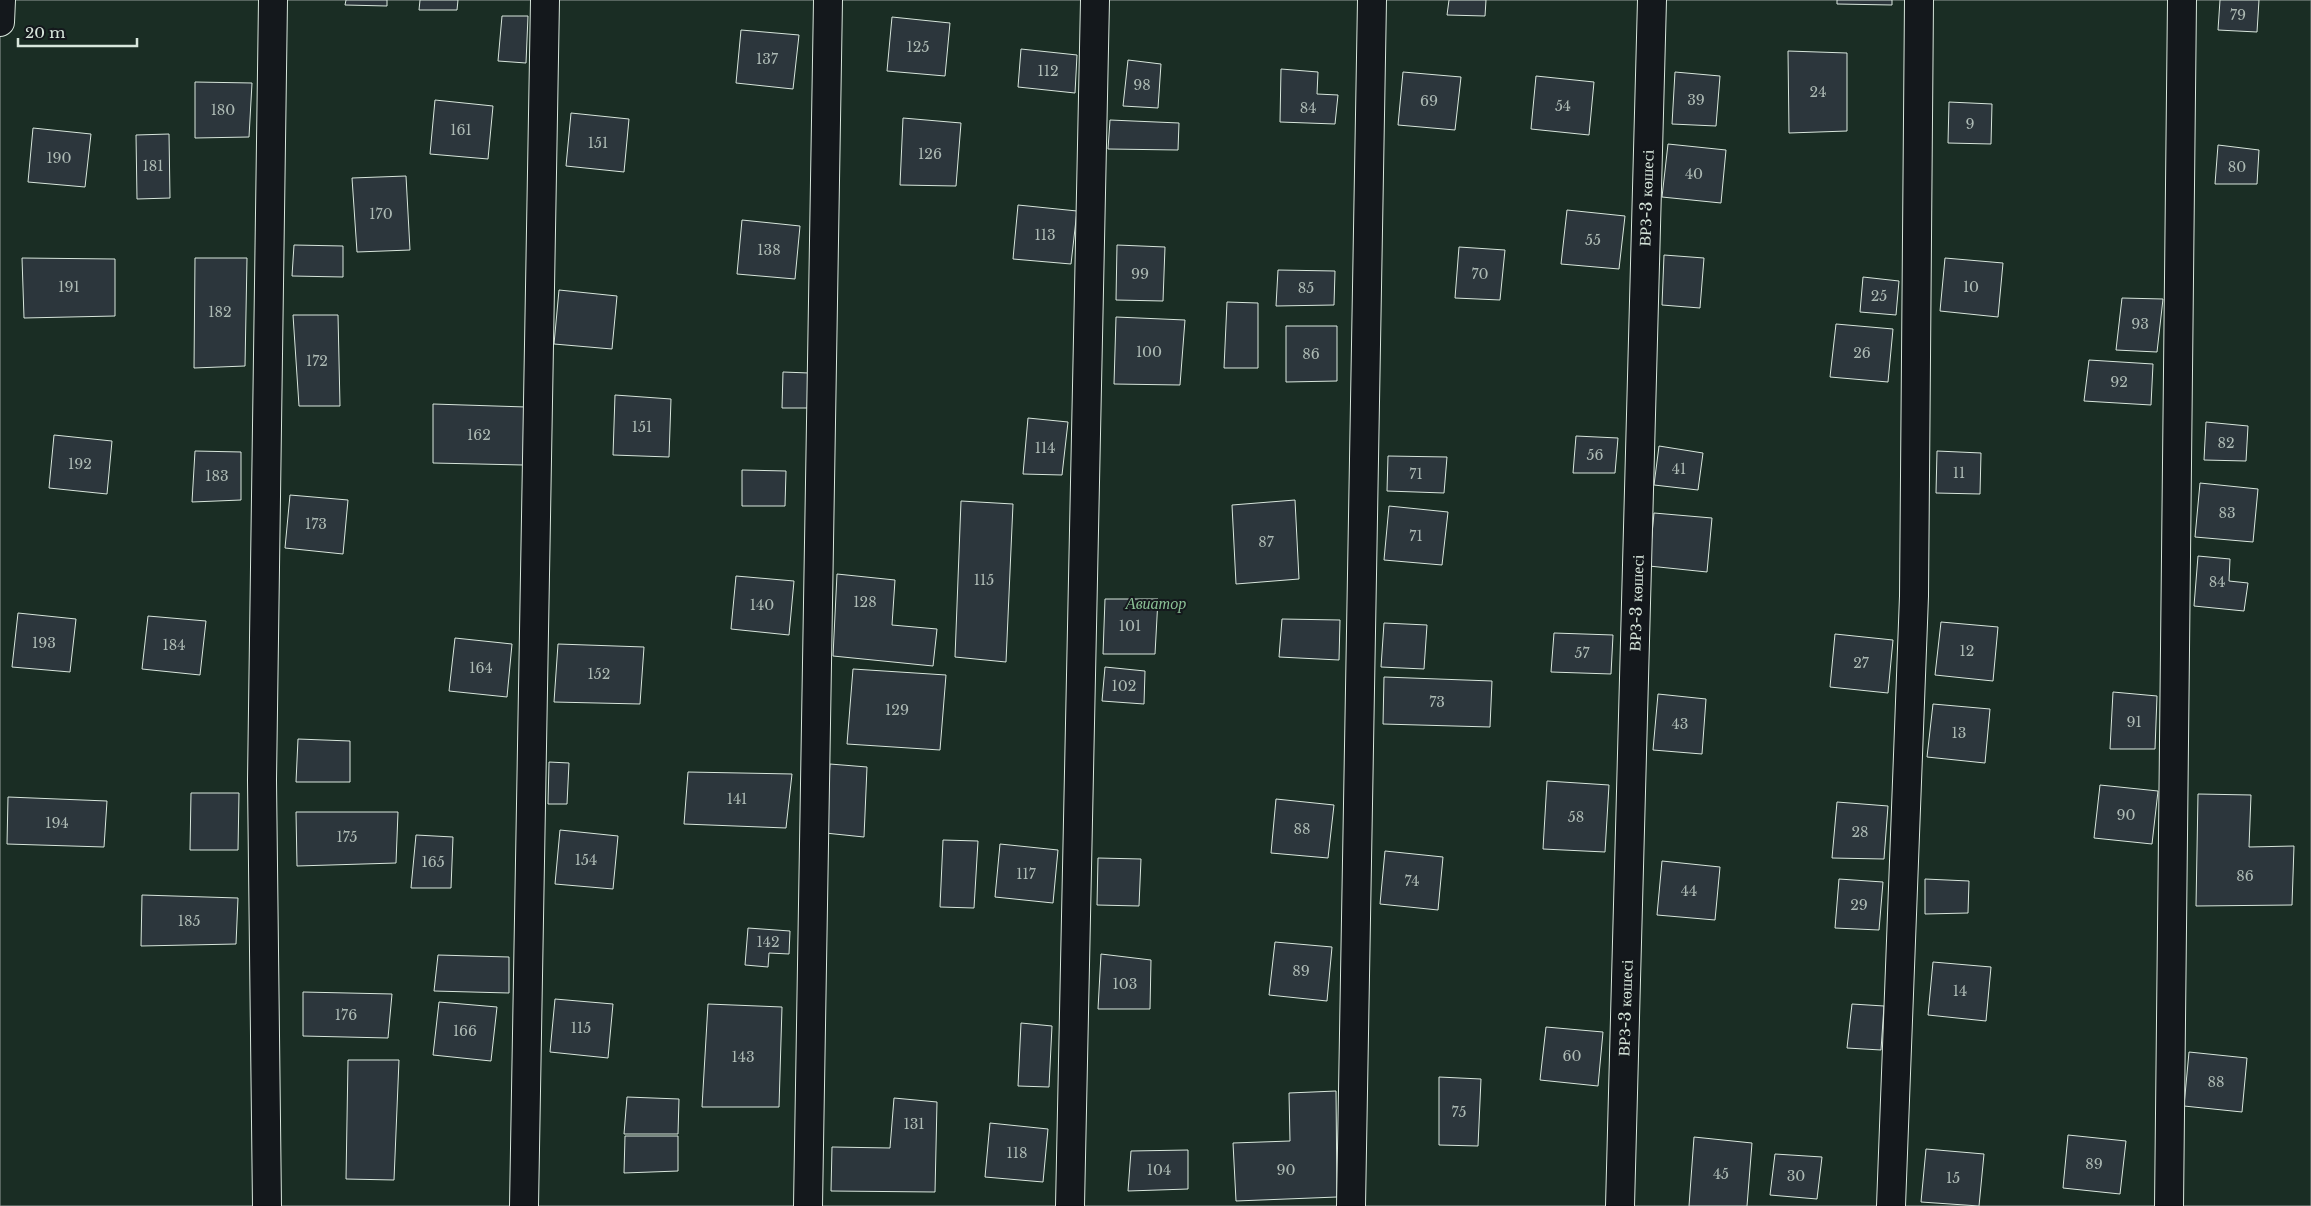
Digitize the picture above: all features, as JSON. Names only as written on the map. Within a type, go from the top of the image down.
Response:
[{"type":"street","points":[[0,22],[1,0]]},
{"type":"street","points":[[267,1206],[262,780],[273,0]]},
{"type":"street","points":[[524,1206],[545,0]]},
{"type":"street","points":[[808,1206],[828,0]]},
{"type":"street","points":[[1070,1206],[1095,0]]},
{"type":"street","points":[[1351,1206],[1372,0]]},
{"type":"street","name":"ВРЗ-3 көшесі","points":[[1620,1206],[1652,0]]},
{"type":"street","points":[[1891,1206],[1914,596],[1919,0]]},
{"type":"street","points":[[2169,1206],[2182,0]]},
{"type":"green space","name":"Авиатор","points":[[0,0],[2311,0],[2311,1206],[0,1206]]},
{"type":"building","points":[[346,0],[387,0],[387,6],[345,5]]},
{"type":"building","points":[[420,0],[458,0],[457,10],[419,10]]},
{"type":"building","points":[[1449,0],[1486,0],[1485,16],[1447,15]]},
{"type":"building","points":[[1837,0],[1892,0],[1892,5],[1837,4]]},
{"type":"building","points":[[2220,0],[2259,0],[2257,32],[2218,30]]},
{"type":"building","points":[[502,16],[528,16],[526,63],[498,61]]},
{"type":"building","points":[[892,17],[950,23],[945,76],[887,71]]},
{"type":"building","points":[[741,30],[799,35],[793,89],[736,83]]},
{"type":"building","points":[[1021,49],[1077,55],[1075,93],[1018,87]]},
{"type":"building","points":[[1788,51],[1847,53],[1847,131],[1789,133]]},
{"type":"building","points":[[1128,60],[1161,64],[1158,108],[1123,106]]},
{"type":"building","points":[[1281,69],[1318,72],[1317,94],[1338,95],[1335,124],[1280,122]]},
{"type":"building","points":[[1403,72],[1461,77],[1455,130],[1398,125]]},
{"type":"building","points":[[1675,72],[1720,76],[1716,126],[1672,124]]},
{"type":"building","points":[[1536,76],[1594,82],[1589,135],[1531,129]]},
{"type":"building","points":[[195,82],[252,83],[249,137],[195,138]]},
{"type":"building","points":[[435,100],[493,106],[488,159],[430,154]]},
{"type":"building","points":[[1949,102],[1992,104],[1991,144],[1948,143]]},
{"type":"building","points":[[571,113],[629,119],[624,172],[566,166]]},
{"type":"building","points":[[903,118],[961,123],[956,186],[900,185]]},
{"type":"building","points":[[1110,120],[1179,123],[1178,150],[1108,149]]},
{"type":"building","points":[[33,128],[91,134],[85,187],[28,182]]},
{"type":"building","points":[[169,134],[170,198],[137,199],[136,135]]},
{"type":"building","points":[[1668,144],[1726,150],[1721,203],[1662,197]]},
{"type":"building","points":[[2218,145],[2259,150],[2257,184],[2215,184]]},
{"type":"building","points":[[406,176],[410,250],[357,252],[352,178]]},
{"type":"building","points":[[1018,205],[1077,211],[1071,264],[1013,259]]},
{"type":"building","points":[[1567,210],[1625,216],[1619,269],[1561,264]]},
{"type":"building","points":[[742,220],[800,226],[795,279],[737,274]]},
{"type":"building","points":[[294,245],[343,246],[343,277],[292,276]]},
{"type":"building","points":[[1117,245],[1165,247],[1163,301],[1116,300]]},
{"type":"building","points":[[1459,247],[1505,250],[1500,300],[1455,298]]},
{"type":"building","points":[[1664,255],[1704,258],[1700,308],[1662,305]]},
{"type":"building","points":[[22,258],[115,259],[115,316],[24,318]]},
{"type":"building","points":[[195,258],[247,258],[245,366],[194,368]]},
{"type":"building","points":[[1945,258],[2003,263],[1998,317],[1940,311]]},
{"type":"building","points":[[1278,270],[1335,271],[1334,305],[1276,306]]},
{"type":"building","points":[[1863,277],[1899,281],[1896,315],[1860,312]]},
{"type":"building","points":[[559,290],[617,296],[612,349],[554,344]]},
{"type":"building","points":[[2122,298],[2163,299],[2157,352],[2116,350]]},
{"type":"building","points":[[1227,302],[1258,303],[1258,368],[1224,368]]},
{"type":"building","points":[[293,315],[338,315],[340,406],[299,406]]},
{"type":"building","points":[[1116,317],[1185,320],[1180,385],[1114,384]]},
{"type":"building","points":[[1836,324],[1893,329],[1888,382],[1830,377]]},
{"type":"building","points":[[1286,326],[1337,326],[1337,381],[1286,382]]},
{"type":"building","points":[[2089,360],[2153,364],[2151,405],[2084,401]]},
{"type":"building","points":[[783,372],[809,373],[808,408],[782,408]]},
{"type":"building","points":[[615,395],[671,399],[669,457],[613,455]]},
{"type":"building","points":[[433,404],[526,407],[523,465],[433,463]]},
{"type":"building","points":[[1028,418],[1068,422],[1062,475],[1023,474]]},
{"type":"building","points":[[2206,422],[2248,426],[2246,461],[2204,460]]},
{"type":"building","points":[[54,435],[112,441],[107,494],[49,488]]},
{"type":"building","points":[[1576,436],[1618,438],[1615,473],[1573,473]]},
{"type":"building","points":[[1659,446],[1703,453],[1698,490],[1654,485]]},
{"type":"building","points":[[195,451],[241,452],[241,500],[192,502]]},
{"type":"building","points":[[1937,451],[1981,453],[1980,494],[1936,493]]},
{"type":"building","points":[[1388,456],[1447,457],[1444,493],[1387,491]]},
{"type":"building","points":[[742,470],[786,471],[785,506],[742,506]]},
{"type":"building","points":[[2200,483],[2258,489],[2253,542],[2195,537]]},
{"type":"building","points":[[290,495],[348,500],[343,554],[285,548]]},
{"type":"building","points":[[1295,500],[1299,579],[1236,584],[1232,505]]},
{"type":"building","points":[[961,501],[1013,504],[1006,662],[955,657]]},
{"type":"building","points":[[1389,506],[1448,512],[1442,565],[1384,560]]},
{"type":"building","points":[[1654,513],[1712,518],[1707,572],[1649,566]]},
{"type":"building","points":[[2198,556],[2230,559],[2229,581],[2248,583],[2244,611],[2194,606]]},
{"type":"building","points":[[837,574],[895,580],[892,625],[937,629],[933,666],[833,656]]},
{"type":"building","points":[[736,576],[794,581],[789,635],[731,629]]},
{"type":"building","points":[[1105,599],[1158,599],[1155,654],[1103,654]]},
{"type":"building","points":[[18,613],[76,619],[70,672],[12,667]]},
{"type":"building","points":[[148,616],[206,621],[200,675],[142,669]]},
{"type":"building","points":[[1282,619],[1340,620],[1339,660],[1279,657]]},
{"type":"building","points":[[1941,622],[1998,627],[1993,681],[1935,675]]},
{"type":"building","points":[[1384,623],[1427,625],[1424,669],[1381,667]]},
{"type":"building","points":[[1554,633],[1613,635],[1611,674],[1551,672]]},
{"type":"building","points":[[1835,634],[1893,640],[1888,693],[1830,687]]},
{"type":"building","points":[[455,638],[512,644],[507,697],[449,691]]},
{"type":"building","points":[[558,644],[644,647],[640,704],[554,702]]},
{"type":"building","points":[[1105,667],[1145,671],[1144,704],[1102,701]]},
{"type":"building","points":[[853,669],[946,675],[940,750],[847,744]]},
{"type":"building","points":[[1384,677],[1492,681],[1490,727],[1383,724]]},
{"type":"building","points":[[2113,692],[2157,696],[2155,749],[2110,749]]},
{"type":"building","points":[[1658,694],[1706,699],[1702,754],[1653,750]]},
{"type":"building","points":[[1933,704],[1990,709],[1985,763],[1927,757]]},
{"type":"building","points":[[298,739],[350,741],[350,782],[296,782]]},
{"type":"building","points":[[549,762],[569,763],[567,804],[548,804]]},
{"type":"building","points":[[830,764],[867,767],[864,837],[825,833]]},
{"type":"building","points":[[688,772],[792,774],[786,828],[684,824]]},
{"type":"building","points":[[1547,781],[1609,785],[1605,852],[1543,849]]},
{"type":"building","points":[[2100,785],[2158,791],[2152,844],[2094,838]]},
{"type":"building","points":[[191,793],[239,793],[238,850],[190,850]]},
{"type":"building","points":[[2198,794],[2251,795],[2249,847],[2294,846],[2292,905],[2196,906]]},
{"type":"building","points":[[8,797],[107,801],[104,847],[7,844]]},
{"type":"building","points":[[1276,799],[1334,805],[1328,858],[1271,853]]},
{"type":"building","points":[[1837,802],[1888,806],[1884,859],[1832,858]]},
{"type":"building","points":[[296,812],[398,812],[396,863],[297,866]]},
{"type":"building","points":[[560,830],[618,836],[613,889],[555,884]]},
{"type":"building","points":[[416,835],[453,837],[451,888],[411,888]]},
{"type":"building","points":[[943,840],[978,841],[974,908],[940,907]]},
{"type":"building","points":[[1000,844],[1058,850],[1053,903],[995,897]]},
{"type":"building","points":[[1385,851],[1443,857],[1438,910],[1380,904]]},
{"type":"building","points":[[1098,858],[1141,859],[1139,906],[1097,905]]},
{"type":"building","points":[[1662,861],[1720,867],[1715,920],[1657,915]]},
{"type":"building","points":[[1839,879],[1883,882],[1879,930],[1835,928]]},
{"type":"building","points":[[1925,879],[1969,881],[1968,913],[1925,914]]},
{"type":"building","points":[[142,895],[238,898],[236,944],[141,946]]},
{"type":"building","points":[[748,928],[790,931],[789,954],[769,953],[768,967],[745,965]]},
{"type":"building","points":[[1275,942],[1332,947],[1327,1001],[1269,995]]},
{"type":"building","points":[[1101,954],[1151,960],[1150,1009],[1098,1009]]},
{"type":"building","points":[[438,955],[509,957],[509,993],[434,991]]},
{"type":"building","points":[[1933,962],[1991,967],[1986,1021],[1928,1015]]},
{"type":"building","points":[[303,992],[392,994],[388,1038],[303,1036]]},
{"type":"building","points":[[555,999],[613,1004],[608,1058],[550,1052]]},
{"type":"building","points":[[439,1002],[497,1007],[491,1061],[433,1055]]},
{"type":"building","points":[[708,1004],[782,1007],[779,1107],[702,1107]]},
{"type":"building","points":[[1852,1004],[1884,1006],[1881,1050],[1847,1048]]},
{"type":"building","points":[[1021,1023],[1052,1026],[1049,1087],[1018,1086]]},
{"type":"building","points":[[1546,1027],[1603,1032],[1598,1086],[1540,1080]]},
{"type":"building","points":[[2189,1052],[2247,1058],[2242,1112],[2184,1106]]},
{"type":"building","points":[[348,1060],[399,1060],[394,1180],[346,1179]]},
{"type":"building","points":[[1439,1077],[1481,1079],[1478,1146],[1439,1145]]},
{"type":"building","points":[[1336,1091],[1337,1197],[1236,1201],[1233,1143],[1290,1141],[1289,1093]]},
{"type":"building","points":[[627,1097],[679,1099],[678,1134],[624,1134]]},
{"type":"building","points":[[894,1098],[937,1102],[935,1192],[831,1191],[832,1147],[890,1148]]},
{"type":"building","points":[[990,1123],[1048,1129],[1043,1182],[985,1177]]},
{"type":"building","points":[[2068,1135],[2126,1141],[2120,1194],[2063,1188]]},
{"type":"building","points":[[625,1136],[678,1136],[678,1171],[624,1173]]},
{"type":"building","points":[[1694,1137],[1752,1143],[1747,1206],[1689,1206]]},
{"type":"building","points":[[1926,1149],[1984,1154],[1979,1206],[1921,1202]]},
{"type":"building","points":[[1188,1150],[1188,1189],[1128,1191],[1131,1151]]},
{"type":"building","points":[[1775,1154],[1822,1157],[1817,1199],[1770,1195]]}]
